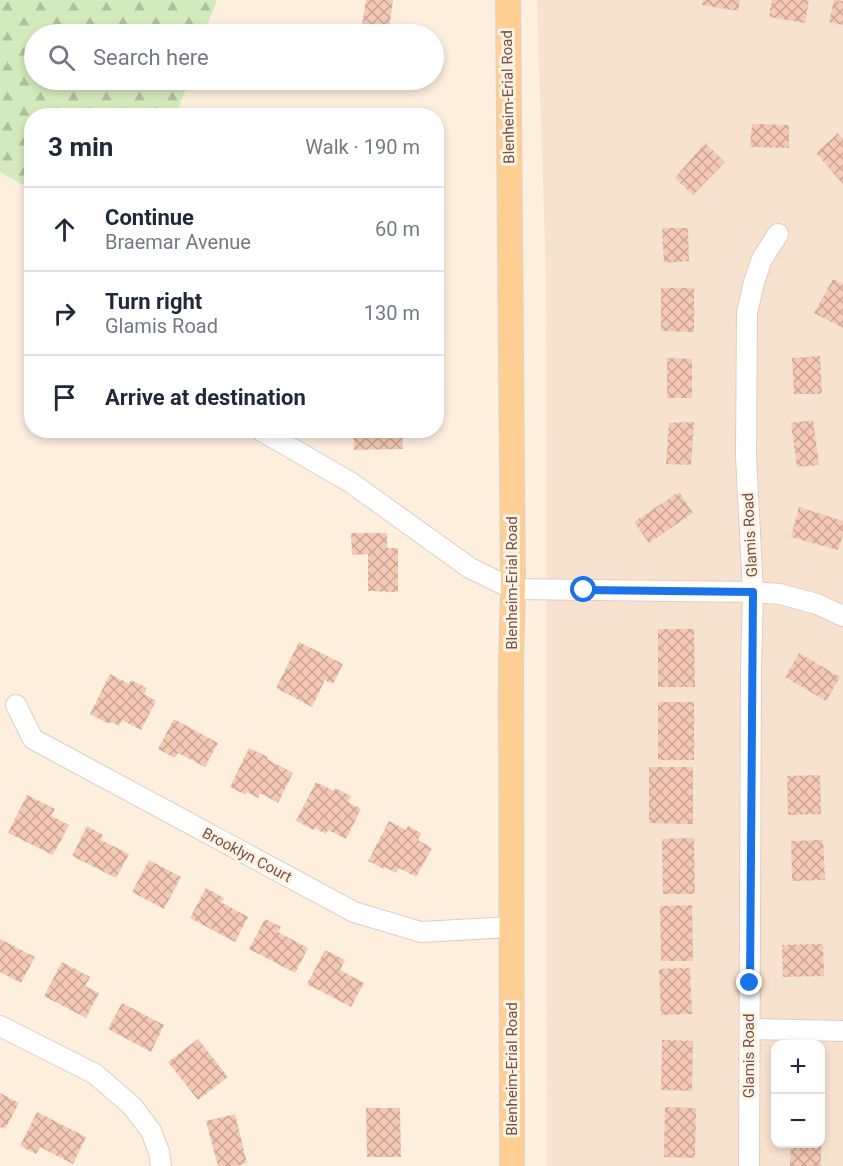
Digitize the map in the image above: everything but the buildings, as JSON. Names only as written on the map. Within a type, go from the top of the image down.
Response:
[{"type":"main road","name":"Blenheim-Erial Road","points":[[507,0],[513,589],[511,662],[512,1166]]},
{"type":"street","name":"Glamis Road","points":[[749,1166],[753,592],[746,456],[747,313],[762,259],[778,234]]},
{"type":"street","points":[[274,438],[350,482],[470,568],[513,589],[780,594],[817,604],[843,616]]},
{"type":"street","name":"Brooklyn Court","points":[[16,705],[33,739],[354,912],[421,932],[512,927]]},
{"type":"street","points":[[0,1026],[95,1074],[110,1086],[132,1106],[152,1131],[161,1166]]},
{"type":"street","points":[[750,1029],[843,1031]]},
{"type":"shaded area","points":[[537,0],[843,0],[843,1166],[547,1166],[546,275]]},
{"type":"green space","points":[[0,0],[217,0],[208,24],[24,24],[24,90],[185,90],[179,108],[24,108],[24,185],[0,172]]},
{"type":"route","points":[[584,590],[753,592],[750,983]]}]
